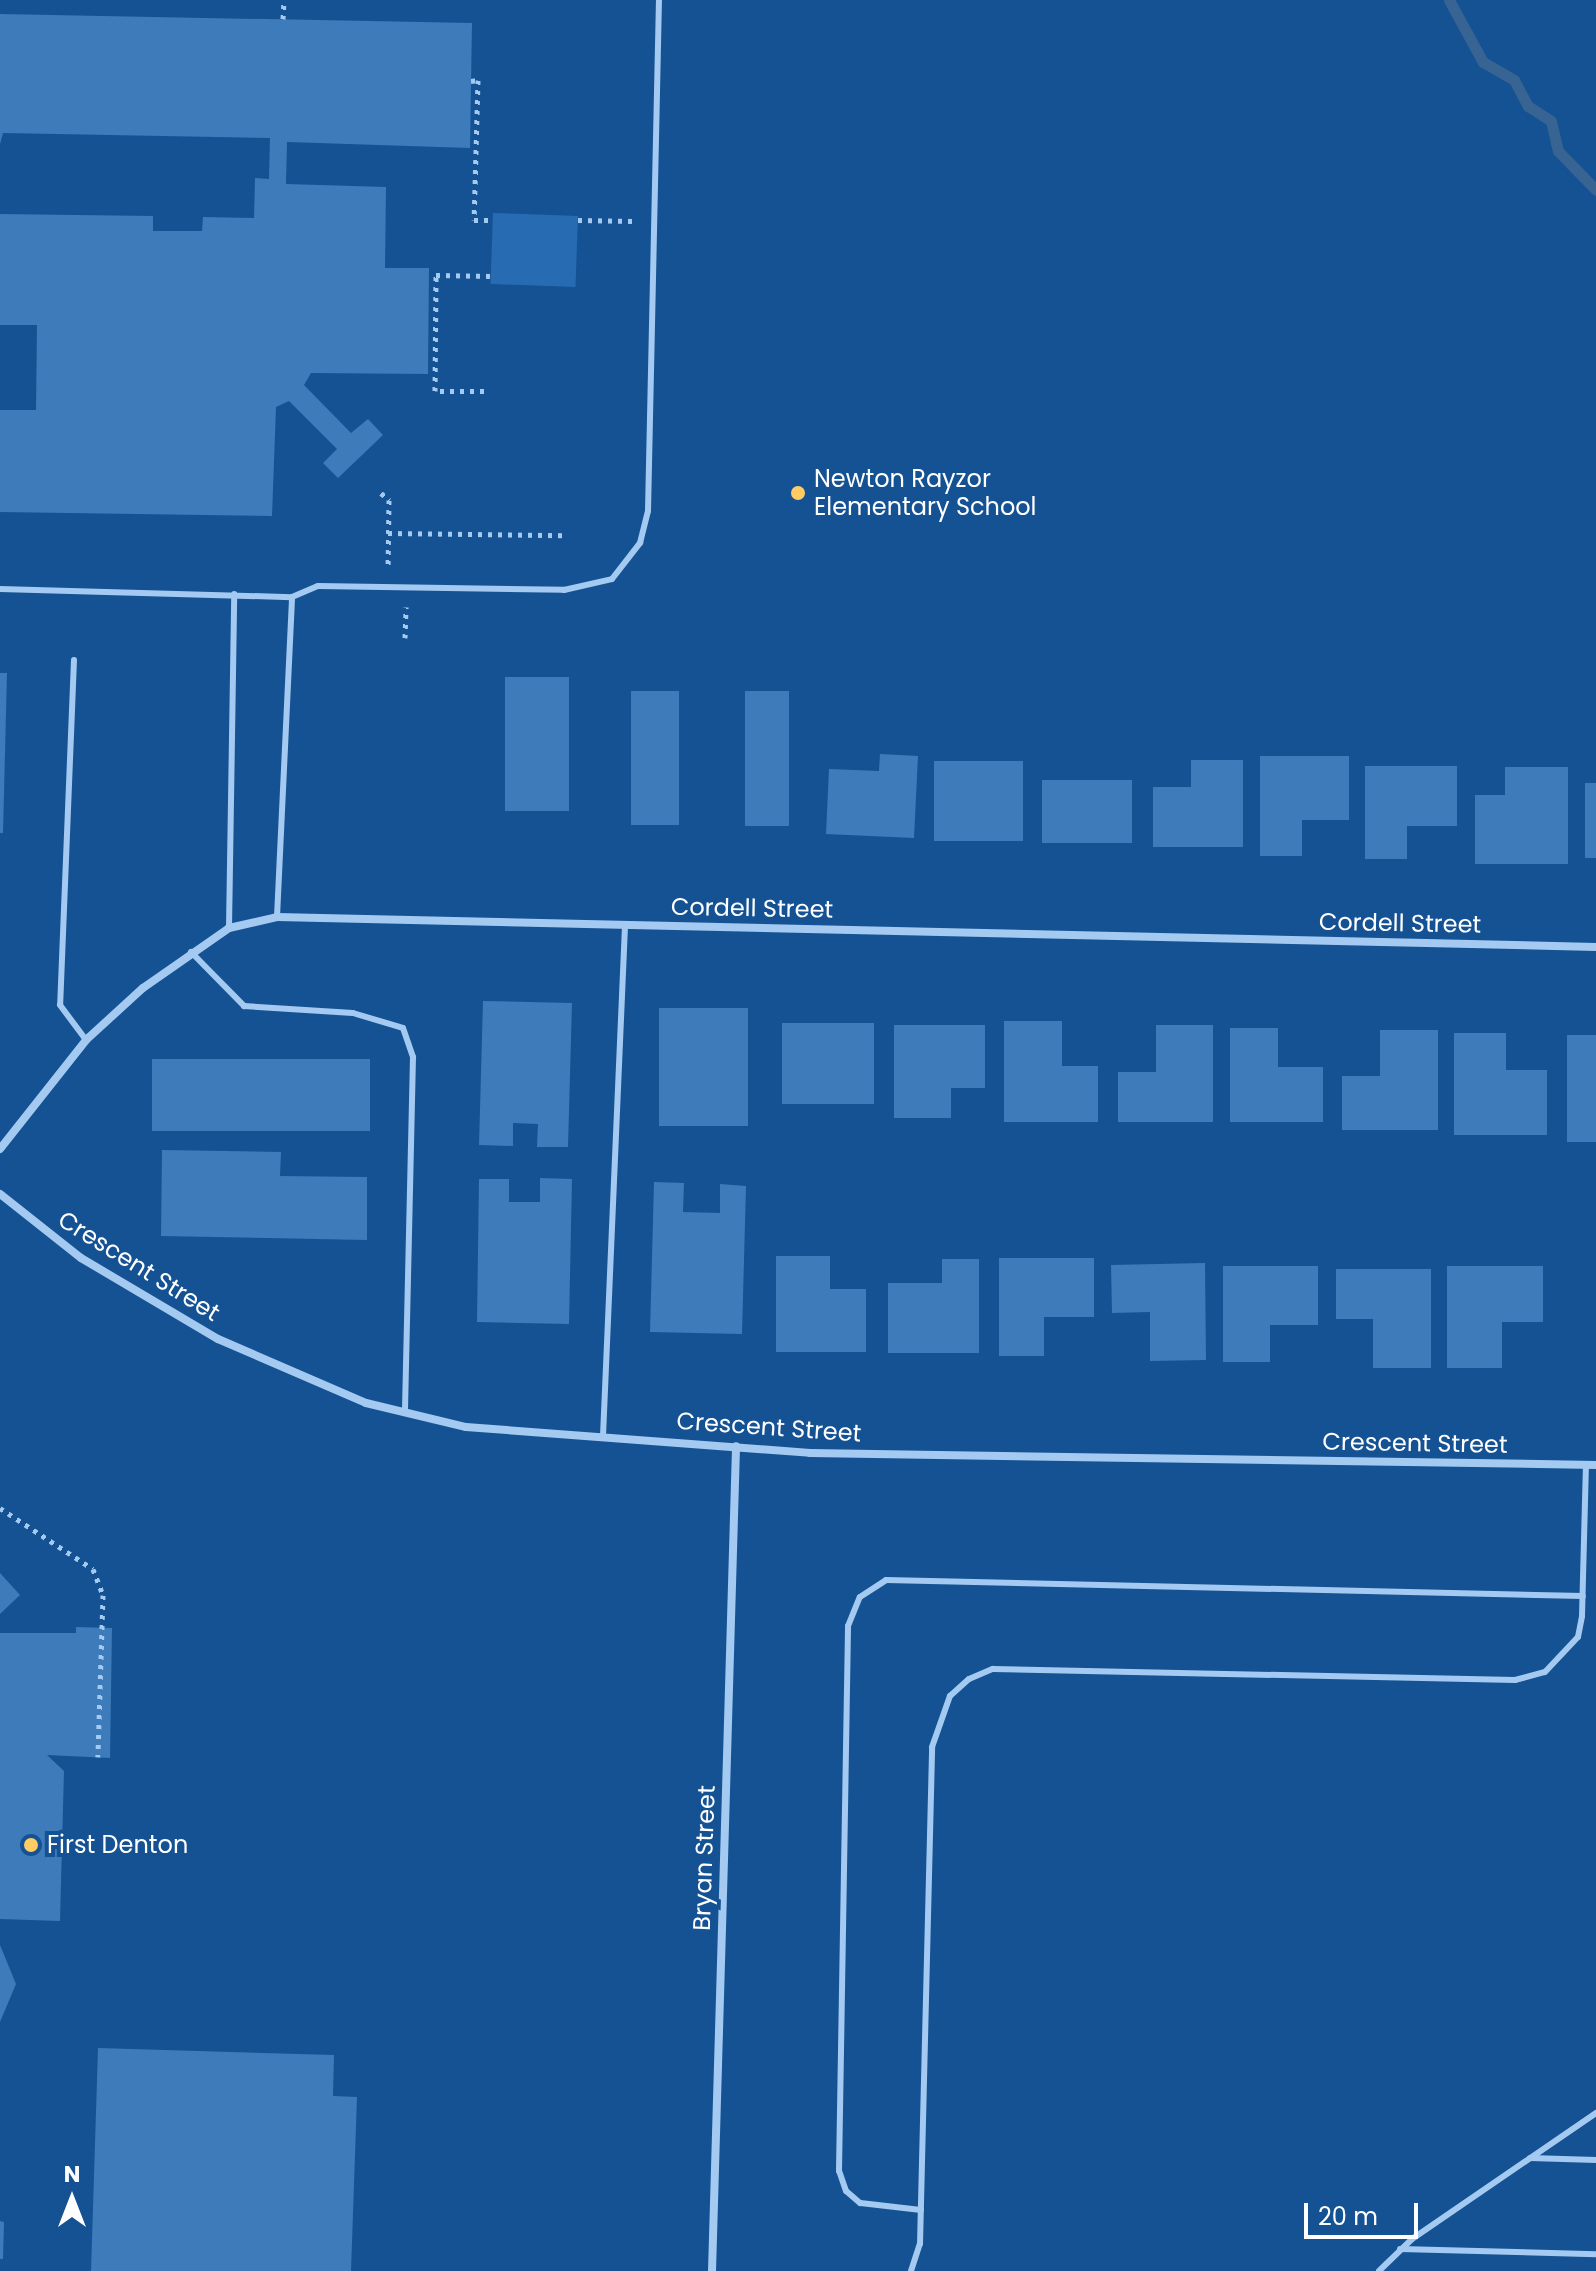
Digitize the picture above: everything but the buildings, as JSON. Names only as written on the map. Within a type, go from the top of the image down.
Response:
[{"type":"street","name":"Cordell Street","points":[[0,1149],[86,1040],[191,952],[229,928],[277,917],[1596,947]]},
{"type":"street","name":"Crescent Street","points":[[0,1194],[81,1258],[183,1321],[366,1403],[466,1427],[810,1453],[1591,1465]]},
{"type":"street","name":"Bryan Street","points":[[712,2271],[736,1446]]},
{"type":"lane","points":[[0,589],[292,597],[318,586],[564,590],[612,579],[640,543],[648,511],[658,222],[659,0]]},
{"type":"lane","points":[[229,928],[234,594]]},
{"type":"lane","points":[[277,917],[292,597]]},
{"type":"lane","points":[[74,660],[60,1005],[86,1040]]},
{"type":"lane","points":[[603,1436],[625,925]]},
{"type":"lane","points":[[191,952],[244,1006],[353,1013],[403,1028],[413,1057],[405,1412]]},
{"type":"lane","points":[[911,2271],[920,2244],[932,1747],[950,1696],[969,1679],[993,1669],[1515,1680],[1545,1672],[1578,1637],[1591,1465]]},
{"type":"lane","points":[[921,2210],[860,2203],[846,2191],[839,2171],[848,1626],[860,1597],[886,1580],[1583,1596]]},
{"type":"lane","points":[[1379,2271],[1400,2249],[1596,2113]]},
{"type":"lane","points":[[1530,2158],[1596,2160]]},
{"type":"lane","points":[[1400,2249],[1596,2254]]},
{"type":"path","points":[[283,19],[284,0]]},
{"type":"path","points":[[471,81],[478,80],[474,220],[493,220]]},
{"type":"path","points":[[578,220],[658,222]]},
{"type":"path","points":[[484,391],[435,391],[436,275],[492,276]]},
{"type":"path","points":[[381,493],[389,500],[388,535],[564,535]]},
{"type":"path","points":[[0,1508],[93,1569],[103,1595],[98,1757]]},
{"type":"shaded area","points":[[493,213],[578,216],[575,287],[491,284]]},
{"type":"waterway","points":[[1449,0],[1483,62],[1514,80],[1528,106],[1551,121],[1558,151],[1596,190]]},
{"type":"place","name":"Newton Rayzor Elementary School","points":[[798,493]]},
{"type":"place","name":"First Denton","points":[[31,1845]]}]
